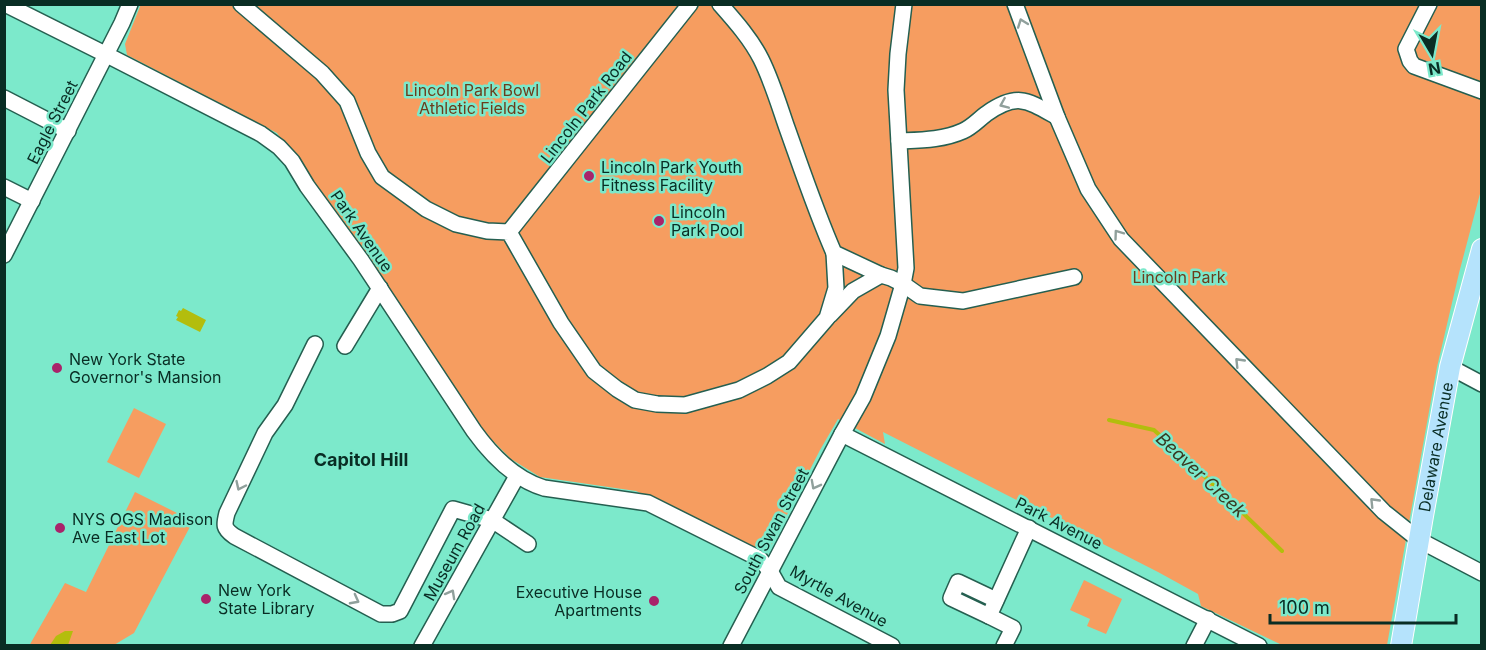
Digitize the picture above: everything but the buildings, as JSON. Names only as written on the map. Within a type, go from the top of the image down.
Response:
[{"type":"main road","name":"Delaware Avenue","points":[[1401,645],[1450,367],[1482,249]]},
{"type":"street","name":"Park Avenue","points":[[4,4],[261,134],[279,147],[292,161],[380,288],[489,451],[517,476],[544,488],[648,502]]},
{"type":"street","name":"Eagle Street","points":[[4,255],[123,24],[130,4]]},
{"type":"street","points":[[241,4],[322,73],[347,100],[368,153],[382,177],[426,209],[456,224],[487,231],[509,232],[561,323],[594,371],[635,400],[685,405],[739,390],[767,376],[789,362],[853,291],[881,275]]},
{"type":"street","name":"Lincoln Park Road","points":[[509,232],[690,4]]},
{"type":"street","points":[[720,4],[734,19],[761,59],[834,253],[836,288],[827,318]]},
{"type":"street","name":"South Swan Street","points":[[731,645],[863,397],[888,336],[903,284],[906,268],[896,90],[904,4]]},
{"type":"street","points":[[1016,4],[1057,117],[1088,189],[1121,239],[1384,512],[1419,540],[1482,573]]},
{"type":"street","points":[[1429,4],[1406,49],[1410,62],[1414,66],[1482,91]]},
{"type":"street","points":[[4,98],[68,131]]},
{"type":"street","points":[[899,141],[935,139],[967,130],[1002,103],[1015,100],[1032,103],[1057,117]]},
{"type":"street","points":[[4,187],[33,201]]},
{"type":"street","points":[[834,253],[891,278],[920,296],[963,301],[1074,277]]},
{"type":"street","points":[[345,346],[380,288]]},
{"type":"street","points":[[315,344],[285,405],[265,433],[227,513],[224,524],[227,531],[234,537],[381,614],[400,611],[453,509],[492,520],[528,544]]},
{"type":"street","points":[[1450,367],[1482,384]]},
{"type":"street","name":"Park Avenue","points":[[842,434],[1259,645]]},
{"type":"street","name":"Museum Road","points":[[422,645],[517,476]]},
{"type":"street","name":"Myrtle Avenue","points":[[648,502],[760,559],[779,587],[892,645]]},
{"type":"street","points":[[989,616],[1029,528]]},
{"type":"street","points":[[996,600],[958,582],[951,598],[1013,628],[1004,645]]},
{"type":"street","points":[[1194,645],[1208,619]]},
{"type":"green space","name":"Lincoln Park","points":[[141,4],[1481,5],[1481,190],[1437,367],[1387,645],[1282,645],[1201,606],[1198,594],[1158,572],[883,432],[885,444],[838,419],[767,554],[636,491],[540,477],[511,459],[487,435],[277,133],[127,55],[125,44]]},
{"type":"green space","points":[[134,408],[166,424],[139,478],[107,462]]},
{"type":"green space","points":[[135,492],[193,521],[134,633],[114,645],[29,646],[65,583],[86,592]]},
{"type":"green space","points":[[1084,580],[1122,599],[1106,634],[1087,626],[1090,619],[1070,610]]},
{"type":"shaded area","points":[[183,308],[206,320],[200,332],[176,320],[179,310]]},
{"type":"shaded area","points":[[65,631],[73,631],[68,645],[50,645],[56,636]]},
{"type":"waterway","name":"Beaver Creek","points":[[1109,420],[1154,430],[1282,551]]},
{"type":"place","name":"Lincoln Park Youth Fitness Facility","points":[[589,176]]},
{"type":"place","name":"Lincoln Park Pool","points":[[659,221]]},
{"type":"place","name":"New York State Governor's Mansion","points":[[57,368]]},
{"type":"place","name":"NYS OGS Madison Ave East Lot","points":[[60,528]]},
{"type":"place","name":"New York State Library","points":[[206,599]]},
{"type":"place","name":"Executive House Apartments","points":[[654,601]]},
{"type":"district","name":"Capitol Hill","points":[[361,460]]},
{"type":"park label","name":"Lincoln Park Bowl Athletic Fields","points":[[472,99]]}]
